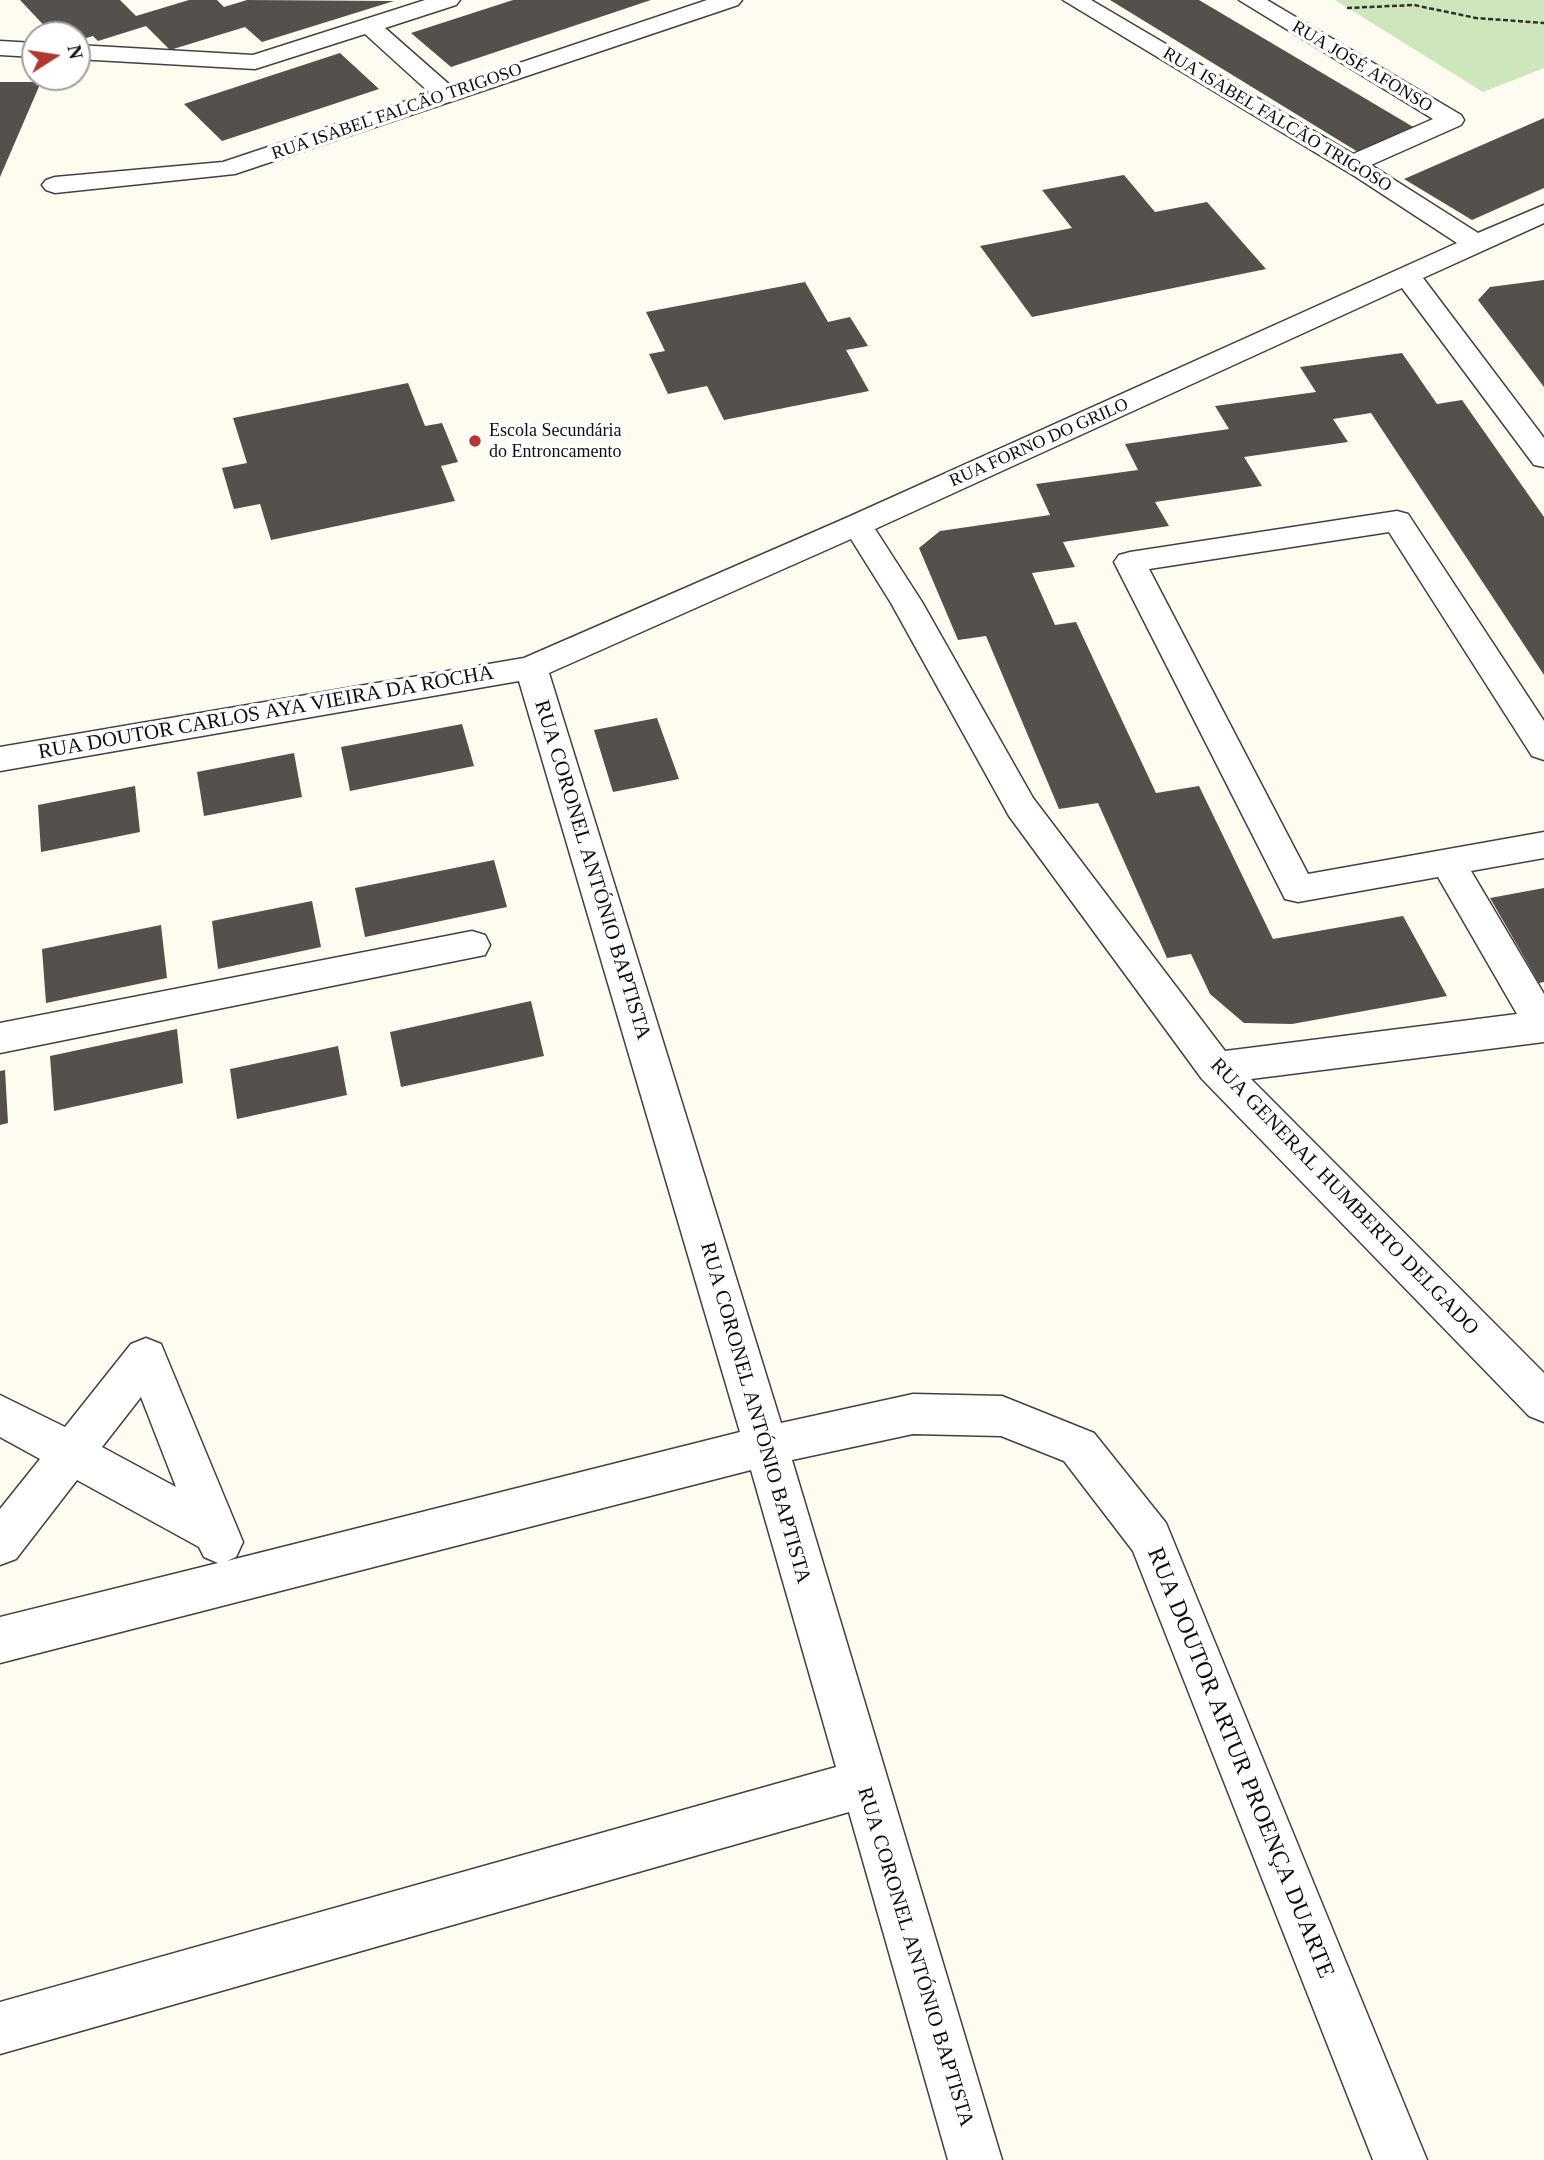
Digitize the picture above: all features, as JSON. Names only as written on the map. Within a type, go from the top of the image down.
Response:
[{"type":"street","points":[[91,53],[255,62],[447,0]]},
{"type":"street","name":"RUA ISABEL FALCÃO TRIGOSO","points":[[55,185],[226,169],[730,0]]},
{"type":"street","name":"RUA ISABEL FALCÃO TRIGOSO","points":[[1075,0],[1351,164],[1477,244]]},
{"type":"street","name":"RUA JOSÉ AFONSO","points":[[1251,0],[1451,120],[1351,164]]},
{"type":"street","points":[[368,25],[447,95]]},
{"type":"street","points":[[0,48],[21,49]]},
{"type":"street","name":"RUA FORNO DO GRILO","points":[[531,668],[857,525],[1406,274],[1544,214]]},
{"type":"street","points":[[1406,274],[1544,457]]},
{"type":"street","points":[[1544,748],[1397,521],[1130,562],[1298,889],[1544,845]]},
{"type":"street","name":"RUA GENERAL HUMBERTO DELGADO","points":[[857,525],[905,603],[1021,807],[1216,1068],[1544,1402]]},
{"type":"street","name":"RUA DOUTOR CARLOS AYA VIEIRA DA ROCHA","points":[[0,759],[531,668]]},
{"type":"street","name":"RUA CORONEL ANTÓNIO BAPTISTA","points":[[531,668],[766,1446],[975,2160]]},
{"type":"street","points":[[1216,1068],[1544,1026],[1447,862]]},
{"type":"street","points":[[0,1038],[472,944]]},
{"type":"street","points":[[0,1544],[146,1357],[234,1580]]},
{"type":"street","name":"RUA DOUTOR ARTUR PROENÇA DUARTE","points":[[0,1640],[766,1446],[913,1414],[1002,1416],[1079,1447],[1150,1538],[1400,2160]]},
{"type":"street","points":[[0,1415],[216,1532]]},
{"type":"street","points":[[0,2028],[863,1784]]},
{"type":"path","points":[[1347,8],[1414,5],[1476,18],[1544,23]]},
{"type":"green space","points":[[1335,0],[1544,0],[1544,68],[1483,92]]},
{"type":"building","points":[[20,0],[120,0],[136,16],[189,0],[217,0],[224,7],[247,0],[394,1],[262,42],[245,27],[170,50],[146,26],[98,41],[91,37],[91,21],[40,21]]},
{"type":"building","points":[[513,0],[651,0],[451,67],[411,33]]},
{"type":"building","points":[[1110,0],[1199,0],[1415,128],[1358,152]]},
{"type":"building","points":[[340,53],[379,89],[222,141],[184,104]]},
{"type":"building","points":[[0,82],[21,82],[21,91],[37,91],[0,177]]},
{"type":"building","points":[[1544,118],[1544,188],[1472,220],[1404,179]]},
{"type":"building","points":[[1124,175],[1155,212],[1207,202],[1266,269],[1032,317],[980,246],[1072,228],[1042,190]]},
{"type":"building","points":[[1544,280],[1544,387],[1478,300],[1490,287]]},
{"type":"building","points":[[805,282],[828,322],[850,317],[868,346],[846,350],[869,391],[724,420],[707,386],[668,394],[649,354],[665,351],[646,312]]},
{"type":"building","points":[[1402,353],[1437,404],[1462,400],[1544,517],[1544,675],[1371,413],[1333,419],[1348,442],[1244,457],[1262,486],[1155,502],[1169,526],[1063,542],[1075,567],[1032,573],[1055,625],[1076,622],[1156,793],[1199,786],[1273,939],[1403,916],[1447,996],[1292,1024],[1244,1023],[1210,994],[1191,954],[1167,958],[1098,803],[1059,809],[986,636],[958,640],[919,548],[940,531],[1050,515],[1036,484],[1138,470],[1125,444],[1229,429],[1215,406],[1316,392],[1300,367]]},
{"type":"building","points":[[408,383],[425,426],[442,423],[458,462],[441,466],[455,501],[271,540],[260,504],[234,509],[222,468],[247,463],[233,418]]},
{"type":"building","points":[[657,718],[679,779],[613,792],[594,730]]},
{"type":"building","points":[[462,724],[474,766],[350,791],[341,747]]},
{"type":"building","points":[[294,753],[302,797],[204,816],[197,772]]},
{"type":"building","points":[[135,786],[140,832],[41,852],[38,805]]},
{"type":"building","points":[[494,860],[507,907],[365,937],[355,888]]},
{"type":"building","points":[[1544,888],[1544,982],[1539,983],[1490,898]]},
{"type":"building","points":[[312,901],[321,947],[218,969],[212,921]]},
{"type":"building","points":[[161,925],[167,978],[46,1003],[42,949]]},
{"type":"building","points":[[531,1001],[544,1056],[401,1087],[390,1032]]},
{"type":"building","points":[[177,1029],[183,1083],[54,1111],[50,1056]]},
{"type":"building","points":[[338,1046],[347,1095],[237,1119],[230,1069]]},
{"type":"building","points":[[5,1070],[8,1123],[0,1125],[0,1071]]},
{"type":"place","name":"Escola Secundária do Entroncamento","points":[[475,441]]}]
